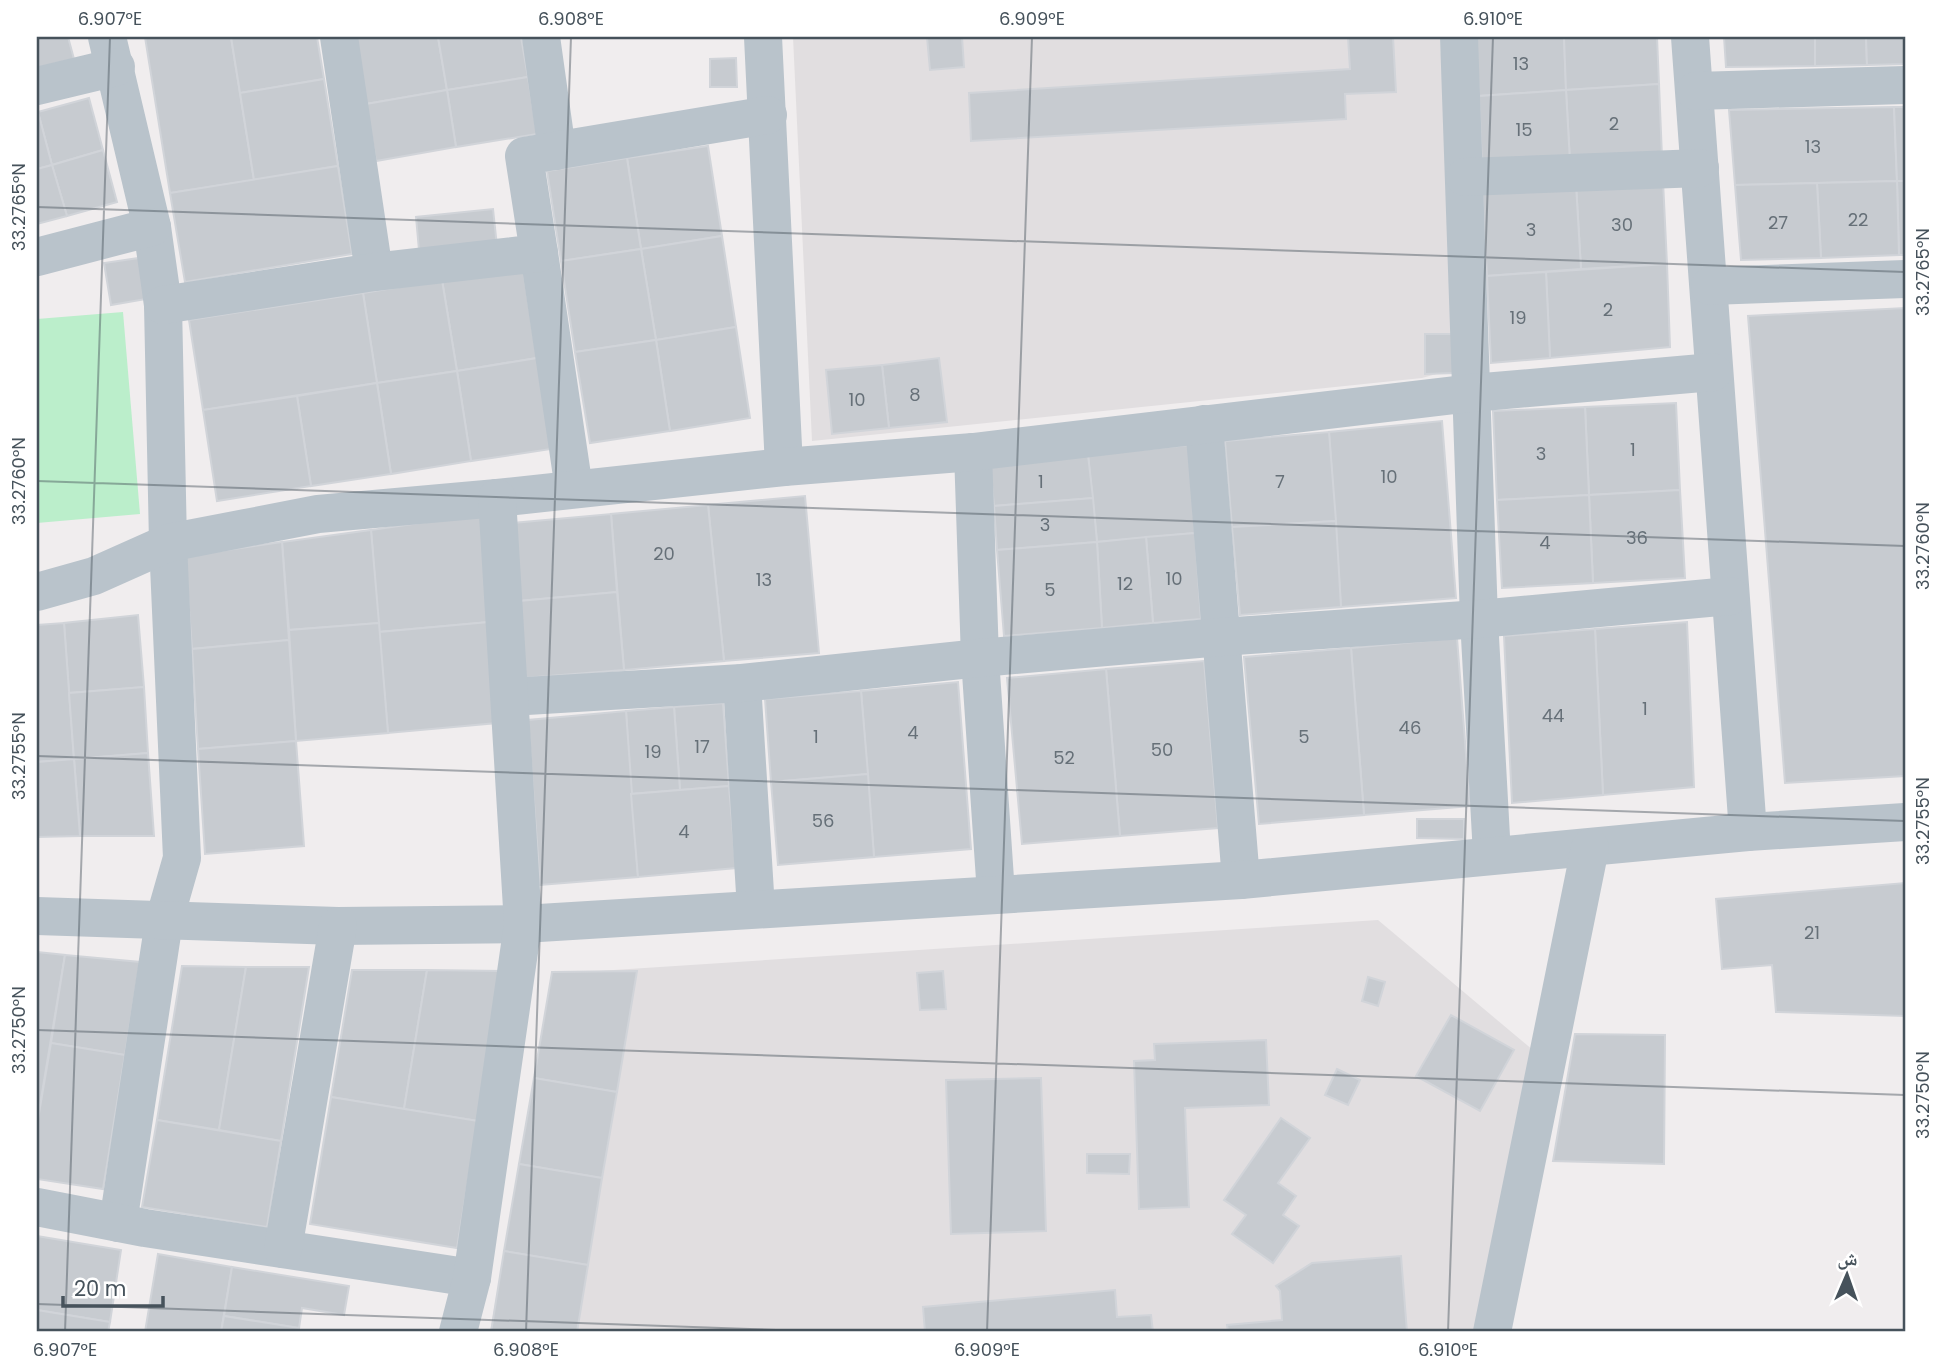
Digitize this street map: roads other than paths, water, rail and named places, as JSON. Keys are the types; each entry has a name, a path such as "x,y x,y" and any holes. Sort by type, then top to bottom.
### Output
{"street":[{"path":"339,37 373,272"},
{"path":"541,37 557,151"},
{"path":"764,37 784,467"},
{"path":"1459,37 1479,619 1492,855"},
{"path":"1690,37 1748,832"},
{"path":"37,86 112,52 152,227 163,305 168,543 183,858 164,921 118,1223"},
{"path":"1695,91 1905,85"},
{"path":"574,489 524,156 768,115"},
{"path":"1465,177 1700,168"},
{"path":"37,257 152,227"},
{"path":"163,305 373,272 539,253"},
{"path":"1710,286 1905,279"},
{"path":"37,592 94,576 168,543 318,514 498,498 784,467 972,452 1472,393 1713,372"},
{"path":"1203,424 1241,880"},
{"path":"972,452 980,658 996,894"},
{"path":"458,1332 472,1278 523,923 498,498"},
{"path":"510,698 742,682 1221,637 1479,619 1730,596"},
{"path":"742,682 756,909"},
{"path":"37,916 338,926 523,923 1241,880 1748,832 1905,822"},
{"path":"1492,1332 1590,848"},
{"path":"283,1249 338,926"},
{"path":"37,1207 118,1223 472,1278"}]}
